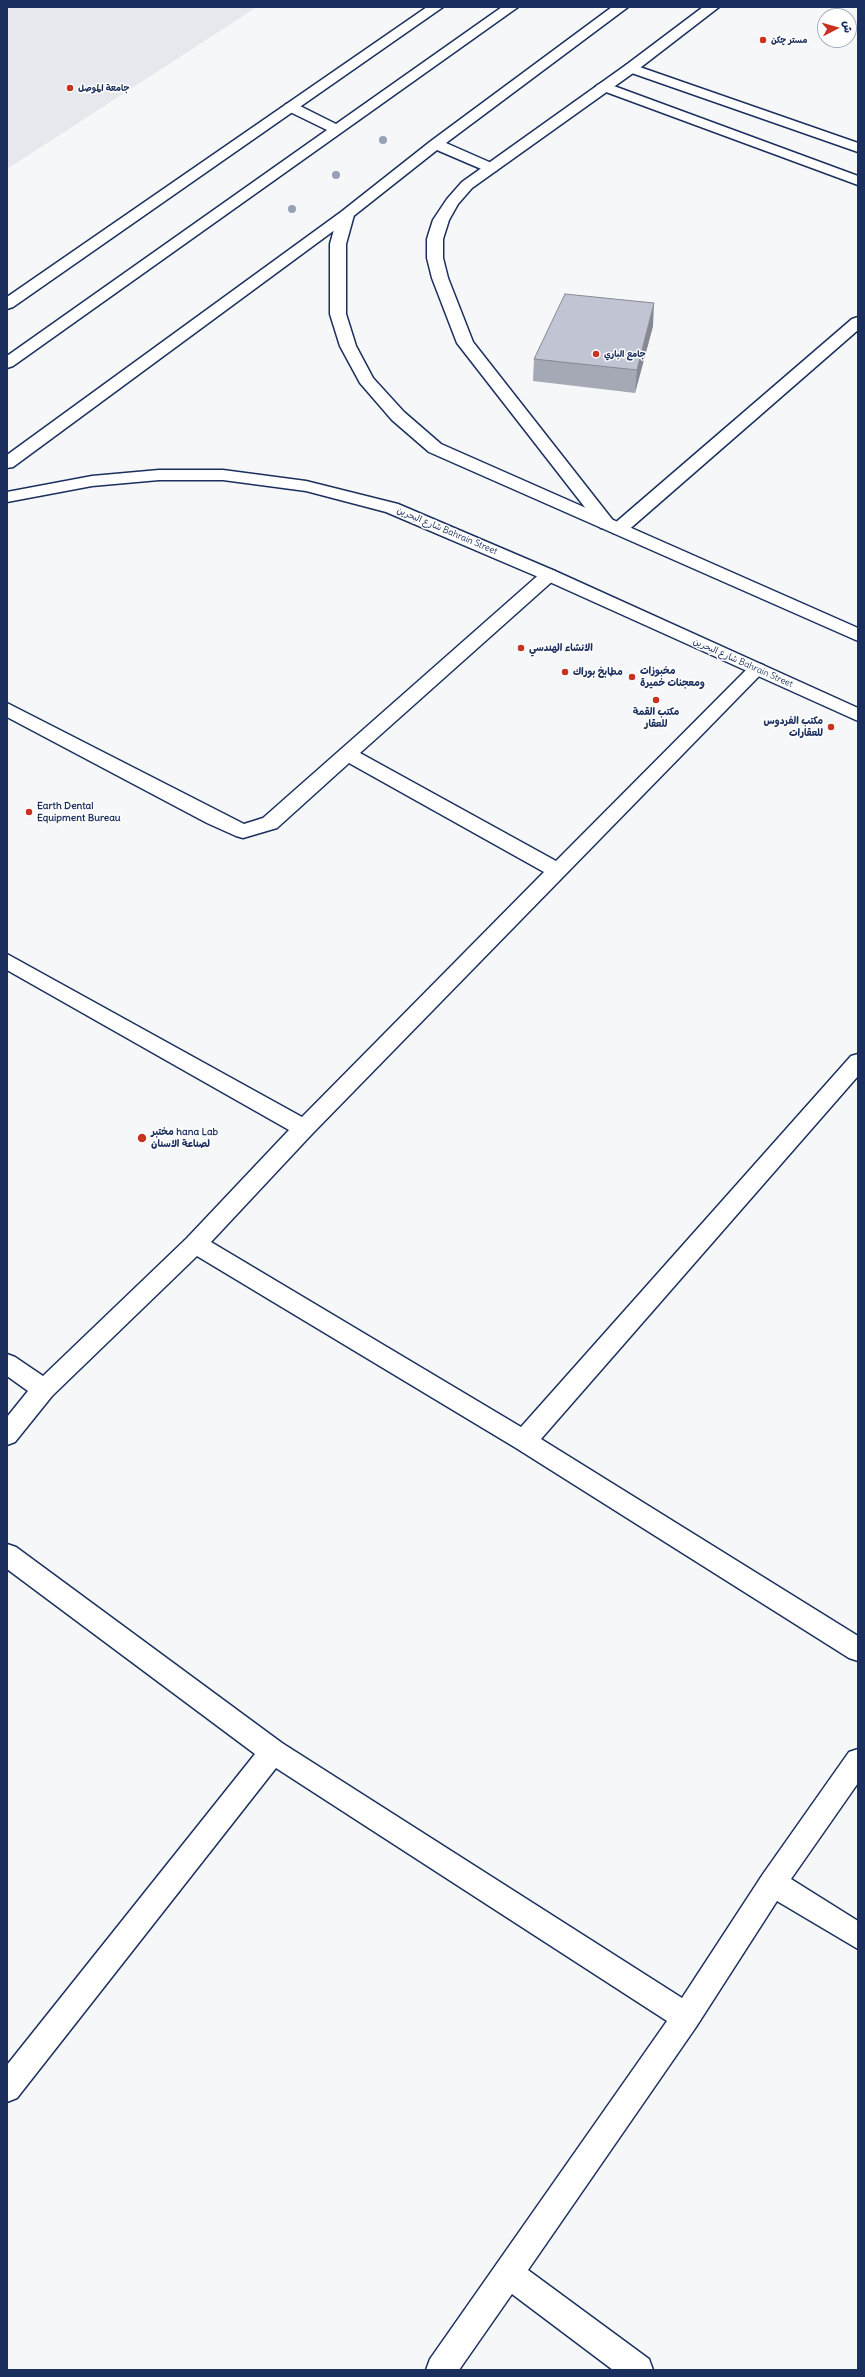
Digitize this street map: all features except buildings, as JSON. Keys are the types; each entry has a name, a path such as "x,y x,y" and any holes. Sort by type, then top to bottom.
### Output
{"main road":[{"path":"7,304 436,7"},
{"path":"7,363 511,7"},
{"path":"7,463 346,215 436,144 620,7"},
{"path":"614,526 465,343 440,278 435,258 435,239 441,220 452,202 468,185 631,68 712,7"},
{"path":"631,68 858,148"},
{"path":"604,86 858,181"},
{"path":"291,107 337,130"},
{"path":"436,144 491,168"},
{"path":"346,215 338,244 338,314 348,346 366,380 398,416 435,448 858,635"},
{"path":"614,526 858,322"},
{"name":"شارع البحرين Bahrain Street","path":"7,497 92,481 160,475 223,475 306,486 392,508 550,575 858,715"},
{"path":"7,709 214,818 243,831 270,823 550,575"},
{"path":"7,1435 44,1389 195,1244 304,1128 757,669"},
{"path":"347,754 558,872"},
{"path":"7,962 304,1128"},
{"path":"524,1441 858,1062"},
{"path":"195,1244 524,1441 858,1650"},
{"path":"7,1364 44,1389"},
{"path":"7,1555 273,1752 686,2017"},
{"path":"7,2088 273,1752"},
{"path":"441,2370 686,2017 773,1883 858,1761"},
{"path":"773,1883 858,1936"},
{"path":"508,2273 638,2370"}],"shaded area":[{"name":"جامعة الموصل","path":"7,7 257,7 7,169"}],"place":[{"name":"مستر چكن","path":"763,40"},
{"name":"جامعة الموصل","path":"70,88"},
{"name":"جامع الباري","path":"596,354"},
{"name":"الانشاء الهندسي","path":"521,648"},
{"name":"مطابخ بوراك","path":"565,672"},
{"name":"مخبوزات ومعجنات خميرة","path":"632,677"},
{"name":"مكتب القمة للعقار","path":"656,700"},
{"name":"مكتب الفردوس للعقارات","path":"831,727"},
{"name":"Earth Dental Equipment Bureau","path":"29,812"},
{"name":"مختبر hana Lab لصناعة الاسنان","path":"142,1138"}]}
